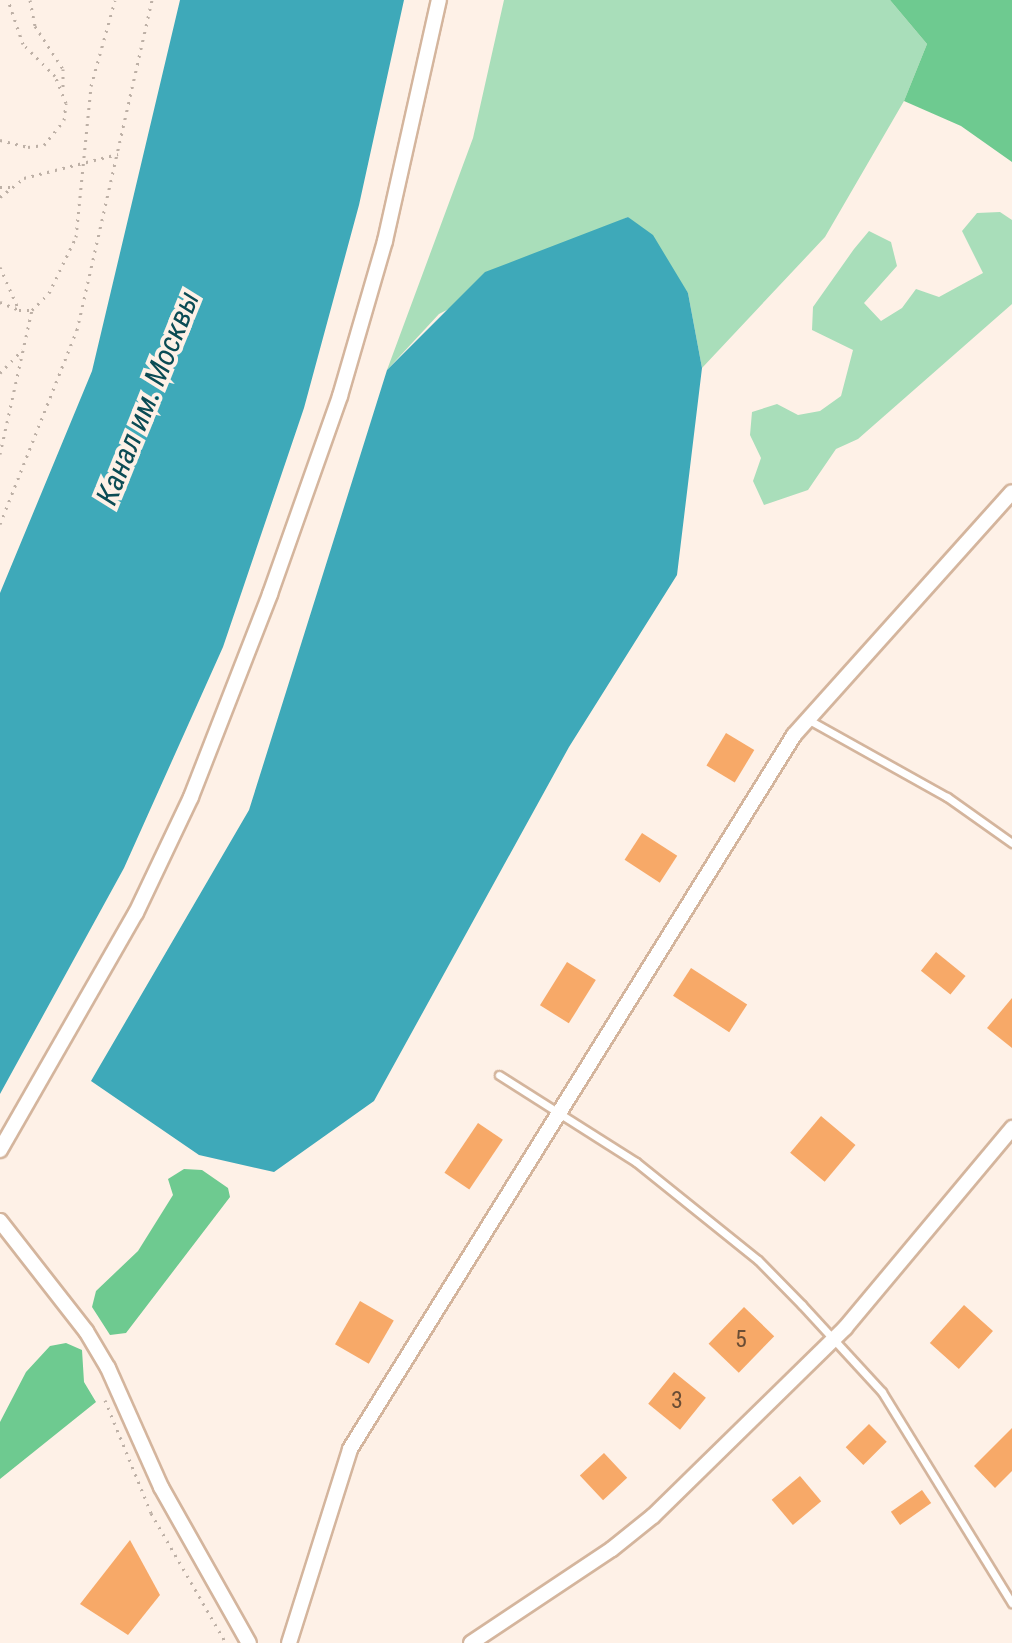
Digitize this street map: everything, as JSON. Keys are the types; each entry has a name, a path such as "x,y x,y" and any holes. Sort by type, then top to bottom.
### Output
{"street":[{"path":"0,1150 136,913 191,797 270,594 349,368 388,227 439,0"},
{"path":"289,1643 350,1449 560,1111 807,719 1012,492"},
{"path":"471,1643 612,1549 653,1516 834,1340 1012,1128"},
{"path":"0,1221 86,1331 108,1368 161,1487 249,1643"}],"lane":[{"path":"807,719 947,797 1012,843"},
{"path":"499,1075 636,1162 758,1260 882,1392 1012,1603"}],"path":[{"path":"8,0 23,44 63,88"},
{"path":"0,140 28,147 44,145 64,120 63,69 35,26 30,0"},
{"path":"0,454 32,310 49,293 76,237 91,86 115,0"},
{"path":"0,524 77,330 152,0"},
{"path":"0,197 24,178 118,154"},
{"path":"0,187 13,187"},
{"path":"0,267 19,310"},
{"path":"0,302 19,310 32,310"},
{"path":"0,373 23,349"}],"green space":[{"path":"504,0 890,0 927,44 904,101 825,237 702,368 688,293 628,217 439,314 387,370 473,138"},
{"path":"890,0 1012,0 1012,162 961,126 904,101 927,44"},
{"path":"1000,212 1012,220 1012,304 858,439 836,449 808,490 764,505 753,481 761,458 750,435 752,412 777,404 798,415 820,411 841,396 853,350 812,330 813,307 854,249 869,231 891,242 897,266 864,303 881,321 902,308 916,289 939,297 983,273 962,231 977,213"},
{"path":"184,1169 202,1170 228,1188 230,1197 126,1333 110,1335 92,1307 96,1291 138,1251 173,1195 168,1179"},
{"path":"66,1343 82,1350 84,1382 96,1402 0,1479 0,1422 26,1372 50,1346"}],"water":[{"name":"Канал им. Москвы","path":"180,0 404,0 359,205 304,408 223,647 124,868 0,1094 0,593 92,371"},
{"path":"628,217 653,235 688,293 702,368 677,575 569,747 374,1101 274,1172 199,1155 91,1081 249,810 387,370 485,272"}],"building":[{"path":"726,733 754,750 735,783 706,766"},
{"path":"642,833 677,856 660,883 625,860"},
{"path":"936,952 966,976 950,995 921,971"},
{"path":"567,962 596,980 569,1023 540,1005"},
{"path":"691,968 747,1004 729,1032 673,996"},
{"path":"1012,998 1012,1048 987,1028"},
{"path":"821,1116 855,1145 825,1182 790,1153"},
{"path":"478,1123 503,1140 469,1190 444,1173"},
{"path":"360,1301 394,1320 369,1364 335,1344"},
{"path":"964,1305 993,1331 959,1369 930,1343"},
{"path":"744,1307 774,1336 739,1373 709,1344"},
{"path":"674,1372 706,1398 680,1430 648,1404"},
{"path":"869,1424 887,1442 863,1465 846,1447"},
{"path":"1012,1428 1012,1471 995,1488 974,1466"},
{"path":"604,1453 627,1478 603,1500 580,1476"},
{"path":"800,1476 821,1501 793,1525 772,1500"},
{"path":"922,1490 931,1503 900,1525 891,1512"},
{"path":"130,1540 160,1595 128,1635 80,1604"}]}
